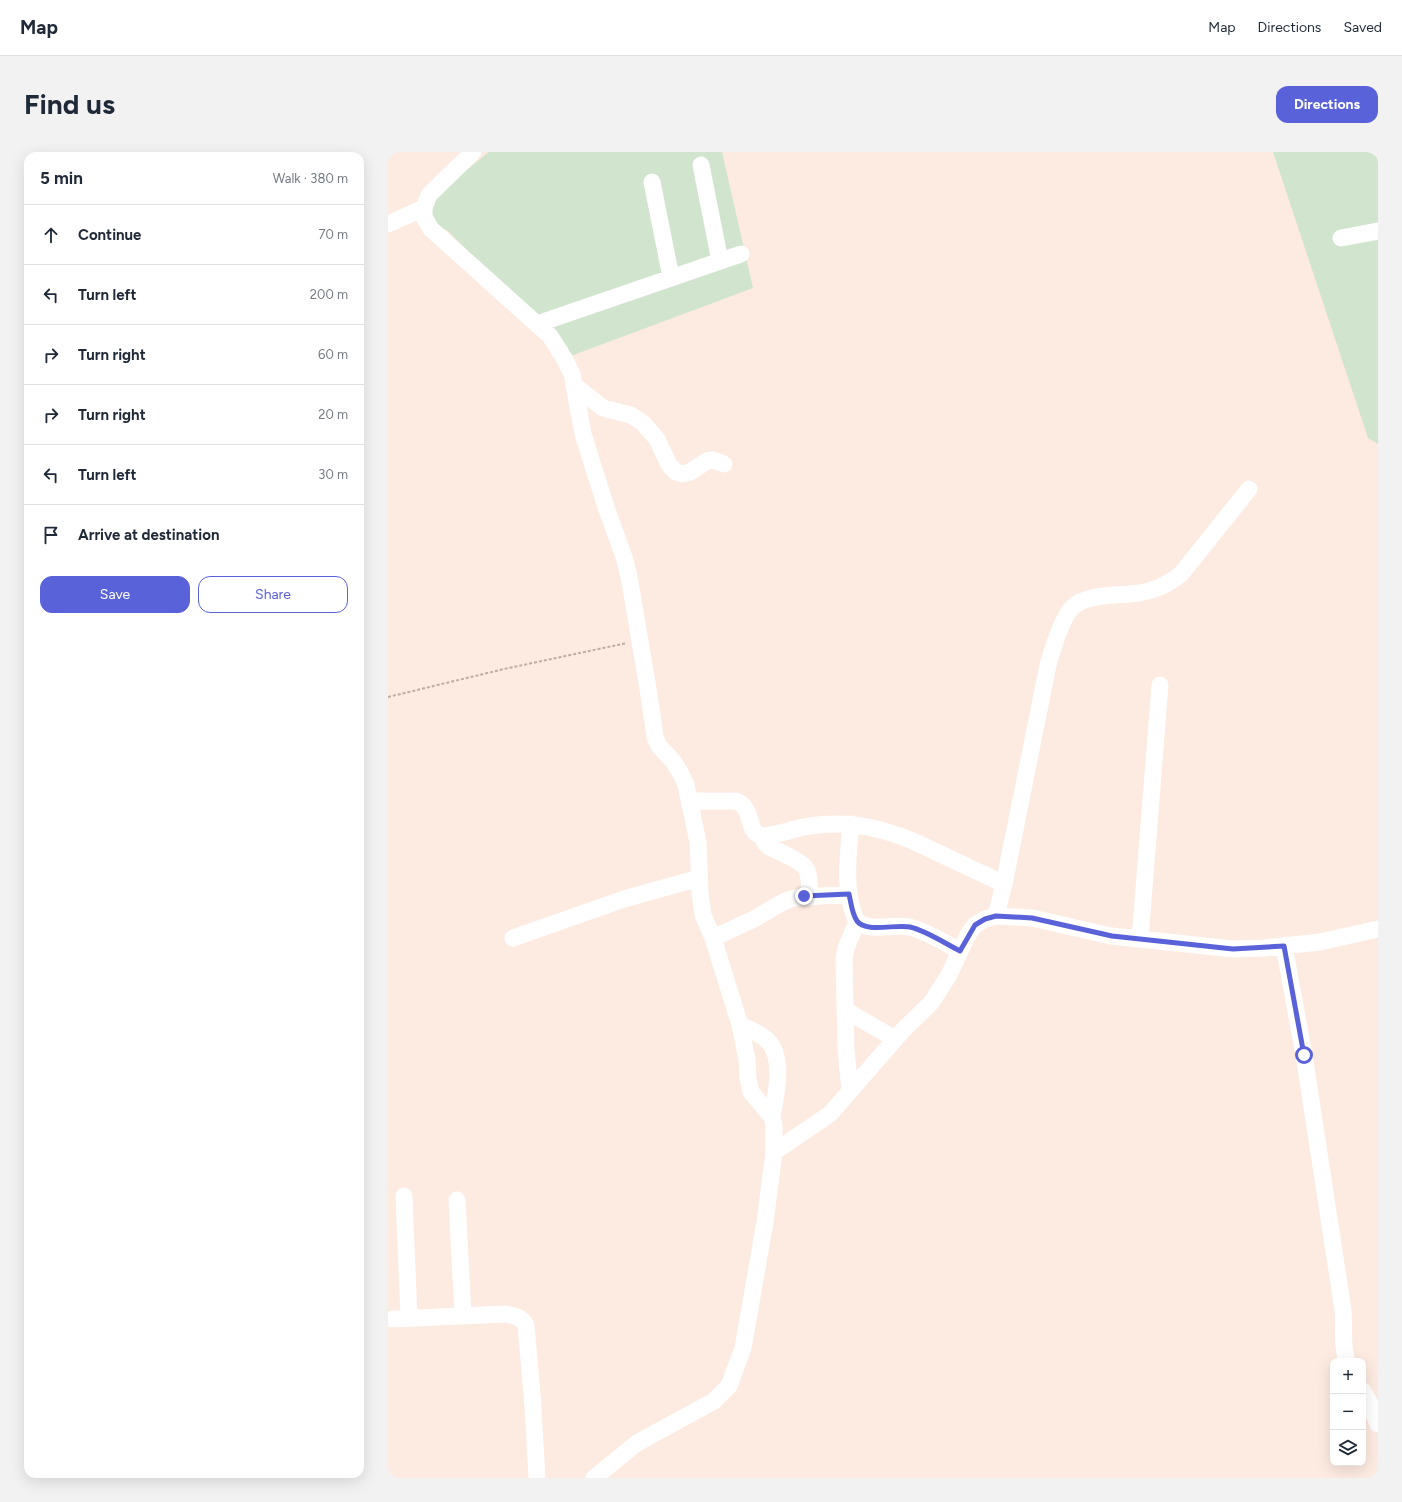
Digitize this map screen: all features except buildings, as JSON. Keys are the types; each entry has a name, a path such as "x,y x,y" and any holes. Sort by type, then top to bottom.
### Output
{"street":[{"path":"473,152 429,195 424,208 424,217 430,229 550,336 564,358 575,386 583,434 606,507 625,560 640,640 655,737 659,746 673,761 686,785 698,842 700,893 703,915 713,938 740,1025 751,1092 772,1117 774,1124 774,1152 765,1222 742,1348 729,1386 714,1400 637,1443 594,1478"},
{"path":"701,165 720,261"},
{"path":"652,182 671,278"},
{"path":"388,224 424,208"},
{"path":"1341,238 1378,231"},
{"path":"537,324 741,254"},
{"path":"575,386 603,408 631,415 643,423 657,439 668,465 676,472 682,474 690,472 708,461 713,460 724,464"},
{"path":"996,916 1004,884 1048,665 1052,650 1065,617 1072,607 1082,600 1141,593 1157,589 1169,583 1181,574 1249,489"},
{"path":"1140,939 1160,684"},
{"path":"689,801 736,801 742,803 746,808 756,835 762,836 820,824 870,826 897,835 1004,884"},
{"path":"850,824 847,870 849,894 857,922 846,948 844,958 846,1049 850,1091"},
{"path":"762,836 765,843 769,847 801,863 806,868 808,872 810,896"},
{"path":"513,938 624,899 699,878"},
{"path":"713,938 754,919 783,902 794,898 849,894"},
{"path":"774,1152 830,1114 915,1017 931,1003 942,988 960,951 975,925 985,919 996,916 1032,918 1112,936 1233,949 1320,942 1378,930"},
{"path":"857,922 870,927 910,927 960,951"},
{"path":"1284,946 1304,1055 1329,1213 1343,1310 1343,1350 1346,1358"},
{"path":"845,1010 895,1039"},
{"path":"740,1025 764,1036 776,1053 776,1096 772,1117"},
{"path":"404,1196 409,1318"},
{"path":"457,1200 463,1316"},
{"path":"393,1319 505,1314 517,1316 523,1320 526,1325 537,1478"},
{"path":"1365,1394 1378,1424"}],"path":[{"path":"388,697 504,669 640,640"}],"green space":[{"path":"489,152 722,152 753,288 568,357 527,311 448,231 434,224 430,207 437,194"},
{"path":"1273,152 1378,152 1378,444 1368,438"}],"route":[{"path":"804,896 849,894 857,922 863,926 910,927 960,951 975,925 985,919 996,916 1032,918 1112,936 1233,949 1284,946 1304,1055"}]}
